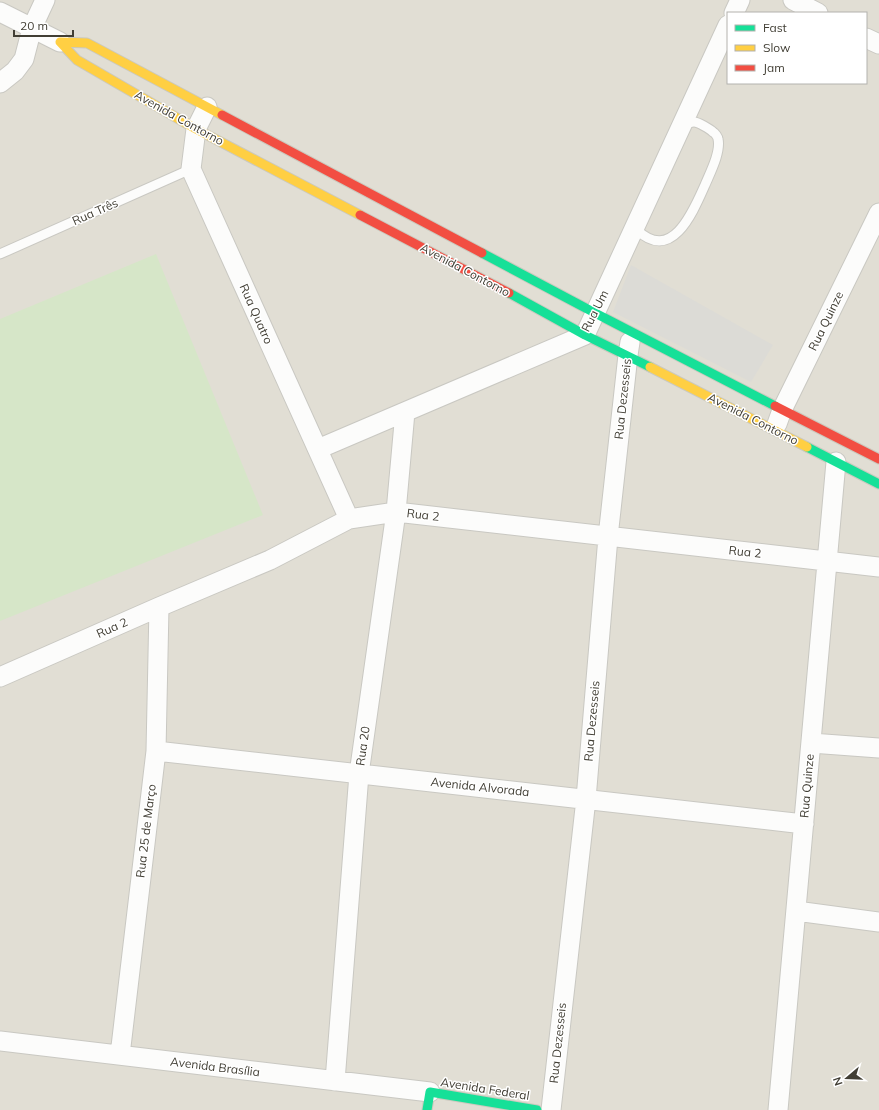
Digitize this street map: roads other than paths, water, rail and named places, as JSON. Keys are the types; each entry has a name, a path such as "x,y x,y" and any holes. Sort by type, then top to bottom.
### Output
{"street":[{"path":"0,83 15,71 24,59 32,28 45,0"},
{"path":"734,12 740,0"},
{"path":"793,0 816,12"},
{"name":"Avenida Contorno","path":"0,12 60,42 76,60 196,129 585,335 628,355 879,484"},
{"name":"Rua Um","path":"318,449 585,335 727,28"},
{"path":"867,38 879,44"},
{"name":"Avenida Contorno","path":"60,42 87,43 595,313 879,459"},
{"path":"191,169 196,129 207,107"},
{"name":"Rua Quatro","path":"191,169 349,519"},
{"name":"Rua Quinze","path":"775,431 782,410 879,213"},
{"name":"Rua Dezesseis","path":"551,1110 586,799 608,537 628,355 632,332"},
{"name":"Rua 20","path":"335,1081 359,774 396,512 405,412"},
{"name":"Rua Quinze","path":"778,1110 836,462"},
{"name":"Rua 2","path":"0,677 270,560 349,519 396,512 879,568"},
{"name":"Rua 25 de Março","path":"120,1055 156,751 160,607"},
{"path":"811,743 879,748"},
{"name":"Avenida Alvorada","path":"156,751 804,824"},
{"path":"796,911 879,922"},
{"name":"Avenida Brasília","path":"0,1041 335,1081 428,1101"},
{"name":"Avenida Federal","path":"428,1101 537,1110"}],"lane":[{"path":"638,220 637,230 645,237 664,240 675,234 685,224 694,209 715,162 718,151 718,139 715,132 695,122 682,124"},
{"name":"Rua Três","path":"0,254 191,169"}]}
